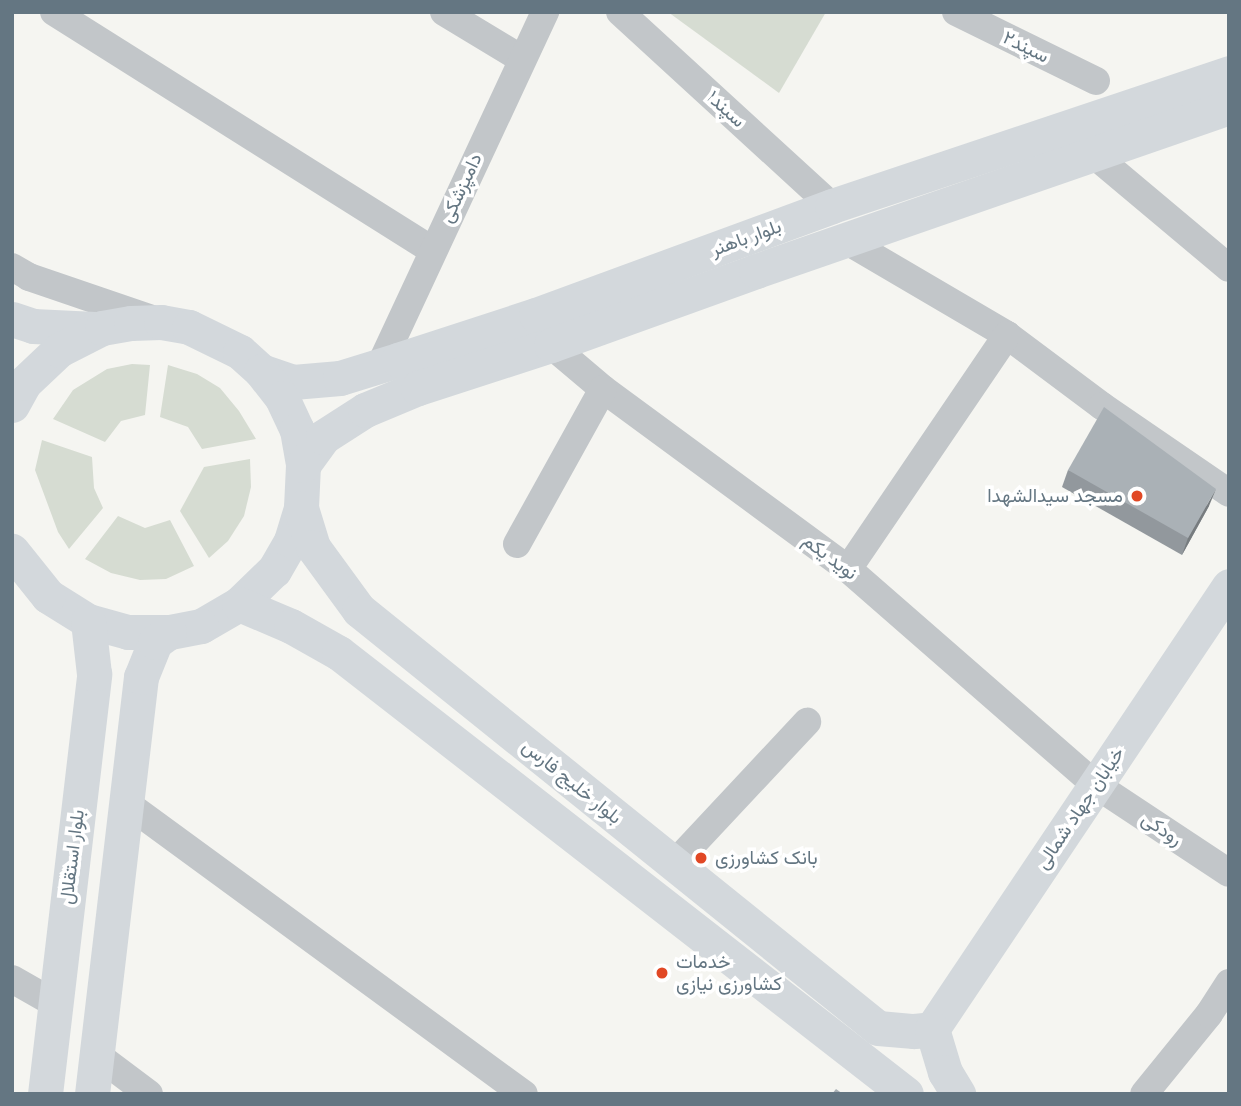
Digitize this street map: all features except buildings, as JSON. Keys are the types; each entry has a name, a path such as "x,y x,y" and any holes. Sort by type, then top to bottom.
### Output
{"main road":[{"name":"بلوار باهنر","path":"303,465 324,437 365,410 401,370 536,315 832,206 1229,73"},
{"name":"بلوار باهنر","path":"261,371 293,382 401,370 551,345 1229,107"},
{"path":"832,206 846,241"},
{"path":"12,319 33,326 102,328 161,322 189,327 215,337 240,352 261,371 282,398 292,420 303,465 301,508 291,541 274,570 239,604 201,626 169,632 128,632 88,621 48,596 14,555"},
{"path":"12,405 24,383 59,350 102,328"},
{"name":"بلوار خلیج فارس","path":"301,508 313,547 359,610 878,1028 914,1031 932,1029"},
{"name":"خیابان جهاد شمالی","path":"932,1029 1229,586"},
{"name":"بلوار خلیج فارس","path":"239,604 291,626 339,653 901,1092"},
{"name":"بلوار استقلال","path":"46,1094 54,1003 94,674 88,621"},
{"path":"92,1094 141,677 155,642 169,632"},
{"path":"932,1029 945,1072 958,1094"}],"street":[{"path":"54,12 432,250"},
{"path":"444,12 522,59"},
{"name":"دامپزشکی","path":"401,370 432,250 545,12"},
{"name":"سپند۱","path":"620,12 832,206"},
{"name":"سپند۲","path":"957,12 1096,82"},
{"path":"1093,154 1229,268"},
{"path":"846,241 1007,335 1102,406 1229,493"},
{"path":"12,267 29,277 161,322"},
{"path":"848,569 1007,335"},
{"name":"نوید یکم","path":"551,345 603,389 848,569 1096,785"},
{"path":"517,544 603,389"},
{"path":"674,864 807,722"},
{"name":"رودکی","path":"1096,785 1229,873"},
{"path":"126,803 524,1094"},
{"path":"12,979 54,1003"},
{"path":"1144,1094 1209,1014 1229,983"},
{"path":"97,1055 149,1094"}],"shaded area":[{"path":"668,12 826,12 779,93"},
{"path":"132,364 150,365 145,415 121,421 105,442 53,419 73,390 107,369"},
{"path":"168,365 197,374 220,388 239,411 256,439 202,449 188,427 160,417"},
{"path":"42,440 92,457 94,488 103,508 69,549 58,532 35,470"},
{"path":"250,459 251,487 244,516 228,541 209,558 180,511 204,467"},
{"path":"118,516 145,528 170,520 194,566 166,579 140,580 111,573 85,559"}],"place":[{"name":"مسجد سیدالشهدا","path":"1137,496"},
{"name":"بانک کشاورزی","path":"701,858"},
{"name":"خدمات کشاورزی نیازی","path":"662,973"}]}
